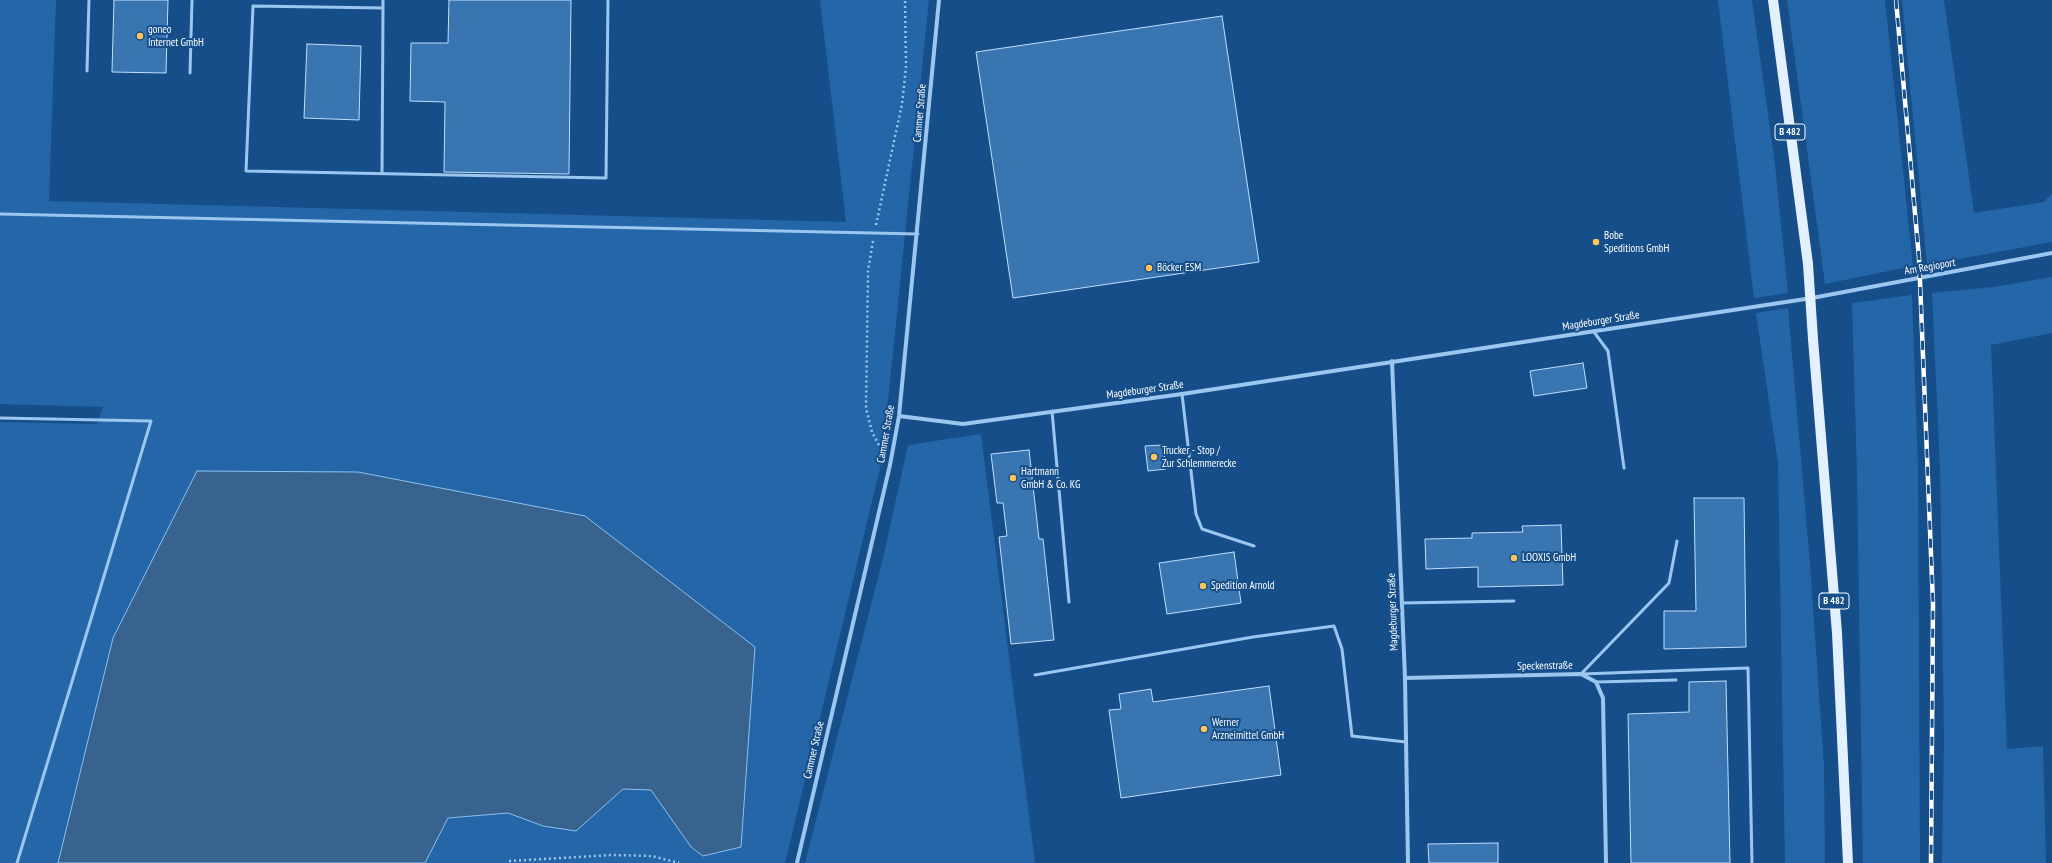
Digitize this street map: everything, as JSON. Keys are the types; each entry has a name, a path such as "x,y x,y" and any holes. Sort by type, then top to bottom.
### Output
{"main road":[{"name":"B 482","path":"1773,0 1808,264 1837,633 1848,863"}],"street":[{"name":"Cammer Straße","path":"797,863 888,473 899,416 918,234 939,0"},
{"name":"Am Regioport","path":"1812,298 2052,254"},
{"name":"Magdeburger Straße","path":"899,416 963,424 1182,394 1812,298"},
{"name":"Magdeburger Straße","path":"1392,361 1405,678 1408,863"},
{"name":"Speckenstraße","path":"1405,678 1581,674 1596,682"},
{"path":"1596,682 1602,698 1606,863"}],"lane":[{"path":"86,72 89,0"},
{"path":"190,73 192,0"},
{"path":"382,174 383,0"},
{"path":"383,8 253,6 246,171 606,178 608,0"},
{"path":"0,214 918,234"},
{"path":"1594,332 1608,351 1624,468"},
{"path":"1182,394 1196,514 1202,529 1254,546"},
{"path":"1052,411 1069,602"},
{"path":"0,418 151,421 16,863"},
{"path":"1581,674 1669,583 1677,541"},
{"path":"1402,602 1514,602"},
{"path":"1035,675 1253,637 1334,626 1342,649 1352,736 1406,742"},
{"path":"1581,674 1748,668 1752,863"},
{"path":"1596,682 1676,680"}],"path":[{"path":"509,861 612,855 652,856 679,863"}],"shaded area":[{"path":"0,0 56,0 49,201 846,222 820,0 929,0 882,460 785,863 425,863 448,818 508,813 543,826 600,808 623,789 651,790 691,847 703,856 754,647 113,638 58,863 0,863 0,422 97,424 103,407 0,404"},
{"path":"1718,0 1752,0 1775,165 1788,293 1754,298"},
{"path":"1787,0 1885,0 1913,266 1825,284"},
{"path":"1902,0 1944,0 1974,213 2044,202 2052,193 2052,242 1927,265"},
{"path":"2052,277 2052,333 1991,345 2007,749 2043,746 2046,863 1942,863 1944,741 1940,468 1932,293 1993,287"},
{"path":"1912,295 1918,469 1920,863 1863,863 1857,474 1852,303"},
{"path":"1788,308 1810,564 1824,766 1825,863 1785,863 1778,463 1756,313"},
{"path":"981,434 1035,863 805,863 884,554 908,445"},
{"path":"197,471 358,472 585,516 755,647 741,847 703,856 691,847 651,790 623,789 576,831 543,826 508,813 448,818 425,863 58,863 113,638"}],"building":[{"name":"goneo Internet GmbH","path":"114,0 168,0 166,73 112,72"},
{"path":"449,0 571,0 569,174 444,172 445,102 410,101 411,43 448,43"},
{"path":"1222,16 1259,262 1013,298 976,52"},
{"path":"307,44 361,46 359,120 304,118"},
{"path":"1583,363 1587,388 1534,396 1530,371"},
{"path":"1163,445 1166,469 1148,471 1145,446"},
{"path":"1029,450 1039,539 1043,539 1054,640 1011,644 999,537 1007,536 1003,503 997,503 991,454"},
{"path":"1694,498 1744,498 1746,647 1664,649 1664,611 1696,611"},
{"path":"1561,525 1563,585 1478,587 1478,567 1426,569 1425,539 1472,538 1472,533 1523,532 1522,526"},
{"path":"1234,552 1241,603 1167,614 1159,563"},
{"path":"1726,681 1730,863 1631,863 1628,714 1689,712 1689,682"},
{"path":"1269,686 1281,775 1121,798 1109,710 1121,709 1119,694 1151,689 1153,702"},
{"path":"1498,843 1498,863 1429,863 1428,844"}],"railway":[{"path":"1896,0 1919,258 1921,306 1933,604 1931,863"}],"place":[{"name":"goneo Internet GmbH","path":"140,36"},
{"name":"Bobe Speditions GmbH","path":"1596,242"},
{"name":"Böcker ESM","path":"1149,268"},
{"name":"Trucker - Stop / Zur Schlemmerecke","path":"1154,457"},
{"name":"Hartmann GmbH & Co. KG","path":"1013,478"},
{"name":"LOOXIS GmbH","path":"1514,558"},
{"name":"Spedition Arnold","path":"1203,586"},
{"name":"Werner Arzneimittel GmbH","path":"1204,729"}]}
